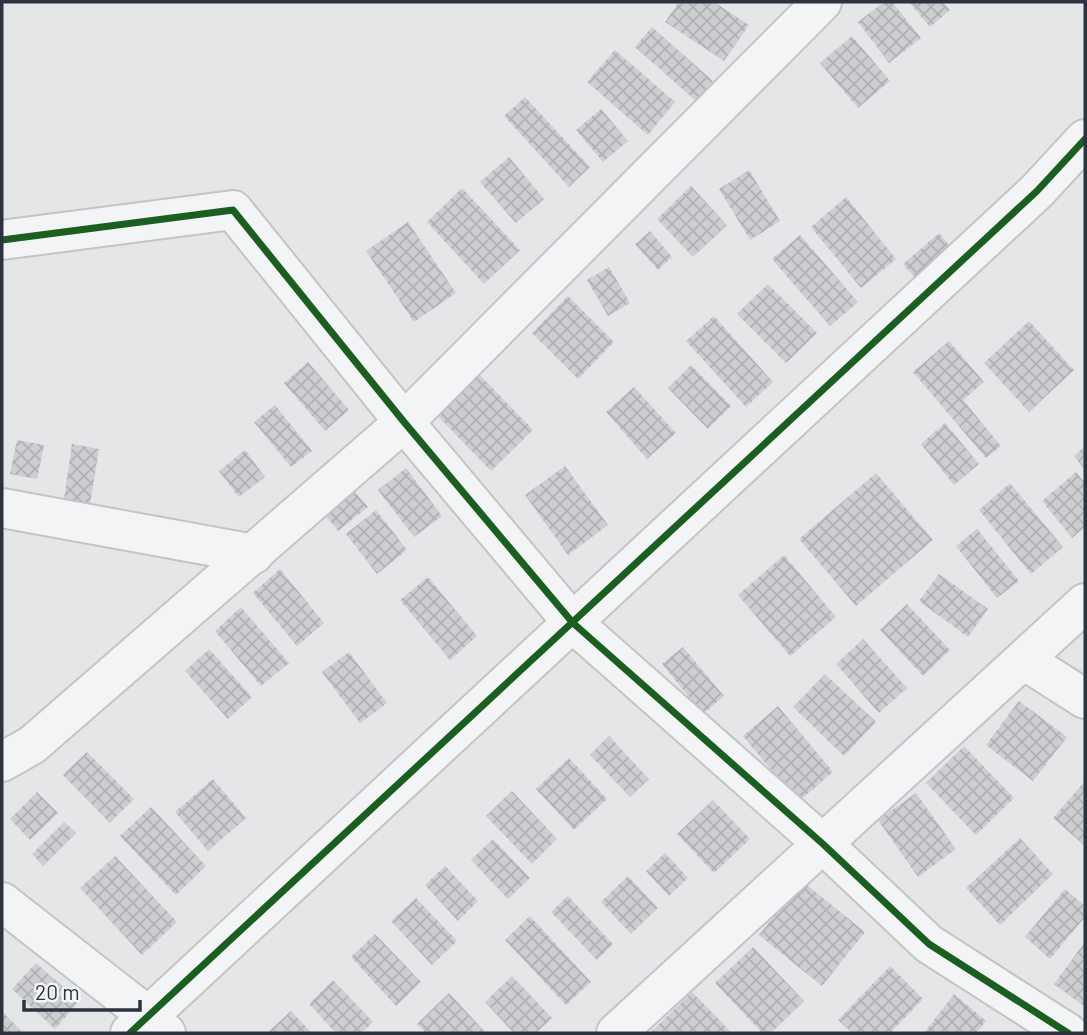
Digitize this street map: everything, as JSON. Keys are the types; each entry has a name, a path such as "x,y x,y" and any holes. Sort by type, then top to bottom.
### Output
{"street":[{"path":"2,762 32,745 404,422 822,2"},
{"path":"2,902 148,1028 573,623 1037,191 1085,139"},
{"path":"2,240 233,210 404,422 573,623 823,844 929,944 1068,1033"},
{"path":"2,509 254,554"},
{"path":"616,1033 1085,603"},
{"path":"1024,660 1085,699"}],"building":[{"path":"679,2 714,2 749,25 724,61 665,22"},
{"path":"884,2 892,2 921,38 889,63 858,22"},
{"path":"909,2 943,2 950,10 930,27"},
{"path":"652,27 713,81 696,101 635,47"},
{"path":"852,36 890,81 858,108 820,63"},
{"path":"615,50 675,102 648,135 587,82"},
{"path":"525,97 590,167 569,187 504,116"},
{"path":"601,109 628,141 603,162 576,130"},
{"path":"509,157 544,199 516,223 480,182"},
{"path":"749,170 780,221 750,240 719,189"},
{"path":"691,186 727,225 693,257 657,219"},
{"path":"462,188 520,250 484,284 427,222"},
{"path":"846,197 896,259 861,288 811,227"},
{"path":"408,222 456,293 414,322 366,251"},
{"path":"650,231 672,257 658,270 635,244"},
{"path":"939,233 955,252 919,282 903,264"},
{"path":"800,235 858,302 830,326 772,259"},
{"path":"609,267 630,303 608,316 587,280"},
{"path":"768,284 817,333 786,363 737,314"},
{"path":"568,296 614,342 578,379 532,333"},
{"path":"714,316 773,382 746,407 686,341"},
{"path":"1029,321 1074,370 1029,412 984,363"},
{"path":"949,341 984,382 963,400 1001,446 986,458 913,372"},
{"path":"308,362 349,410 325,431 284,383"},
{"path":"691,365 731,406 708,429 668,388"},
{"path":"476,371 533,430 491,471 434,412"},
{"path":"634,387 676,433 647,459 606,412"},
{"path":"275,405 312,451 291,467 254,422"},
{"path":"945,423 979,464 954,485 921,444"},
{"path":"17,440 44,445 37,479 10,474"},
{"path":"72,444 99,449 89,510 63,506"},
{"path":"1085,446 1085,470 1074,456"},
{"path":"245,450 265,477 239,497 219,471"},
{"path":"565,466 608,525 568,555 525,495"},
{"path":"406,468 442,516 414,537 378,490"},
{"path":"1076,472 1085,483 1085,527 1072,538 1042,501"},
{"path":"876,473 933,540 856,606 799,539"},
{"path":"1010,483 1063,547 1031,574 979,510"},
{"path":"355,492 368,507 338,531 326,516"},
{"path":"376,510 407,550 377,574 346,534"},
{"path":"977,529 1019,581 997,598 956,546"},
{"path":"784,555 836,617 790,656 738,595"},
{"path":"280,569 324,623 297,646 253,593"},
{"path":"939,574 988,609 968,637 919,601"},
{"path":"428,577 477,636 450,660 400,600"},
{"path":"907,604 950,650 923,676 880,630"},
{"path":"241,607 289,663 261,686 215,631"},
{"path":"863,639 907,688 879,713 836,664"},
{"path":"683,647 724,696 703,714 662,664"},
{"path":"209,649 252,697 228,719 185,671"},
{"path":"349,652 387,703 360,723 322,672"},
{"path":"825,674 876,722 844,756 793,707"},
{"path":"1019,701 1067,737 1033,781 986,745"},
{"path":"778,706 833,772 798,802 743,736"},
{"path":"609,736 649,779 630,797 590,755"},
{"path":"964,746 1014,798 976,835 926,783"},
{"path":"87,752 134,799 110,823 63,775"},
{"path":"569,758 607,799 574,830 536,789"},
{"path":"213,779 246,818 208,851 175,812"},
{"path":"1085,781 1085,846 1053,818"},
{"path":"512,791 557,839 532,864 486,816"},
{"path":"37,792 58,813 30,840 10,819"},
{"path":"916,793 956,849 918,877 878,820"},
{"path":"713,800 750,839 714,873 677,834"},
{"path":"151,807 206,866 176,895 120,836"},
{"path":"64,822 76,833 43,866 32,854"},
{"path":"1020,838 1053,874 1000,925 966,888"},
{"path":"493,839 530,878 508,899 471,860"},
{"path":"665,853 688,878 669,896 646,871"},
{"path":"115,856 177,922 142,955 80,888"},
{"path":"445,866 478,901 458,921 425,885"},
{"path":"628,876 658,908 631,934 601,902"},
{"path":"802,881 865,932 822,986 759,935"},
{"path":"1065,889 1085,906 1085,917 1050,959 1025,937"},
{"path":"568,896 613,944 597,960 551,912"},
{"path":"416,898 457,941 432,965 391,921"},
{"path":"530,916 591,982 566,1005 505,940"},
{"path":"375,934 421,982 396,1006 351,957"},
{"path":"1085,942 1085,1007 1054,984"},
{"path":"753,947 804,1001 771,1033 762,1033 715,983"},
{"path":"36,963 79,1001 55,1029 12,989"},
{"path":"890,966 923,999 890,1033 852,1033 838,1020"},
{"path":"512,976 552,1018 536,1033 514,1033 485,1002"},
{"path":"333,980 373,1022 362,1033 336,1033 309,1004"},
{"path":"692,992 732,1033 650,1033"},
{"path":"449,993 486,1033 426,1033 417,1024"},
{"path":"954,994 986,1021 976,1033 924,1033"},
{"path":"2,1011 23,1033 2,1033"},
{"path":"291,1011 312,1033 267,1033"}],"cycle path":[{"path":"130,1033 1037,191 1085,139"},
{"path":"2,240 233,210 404,422 573,623 823,844 929,944 1068,1033"}]}
